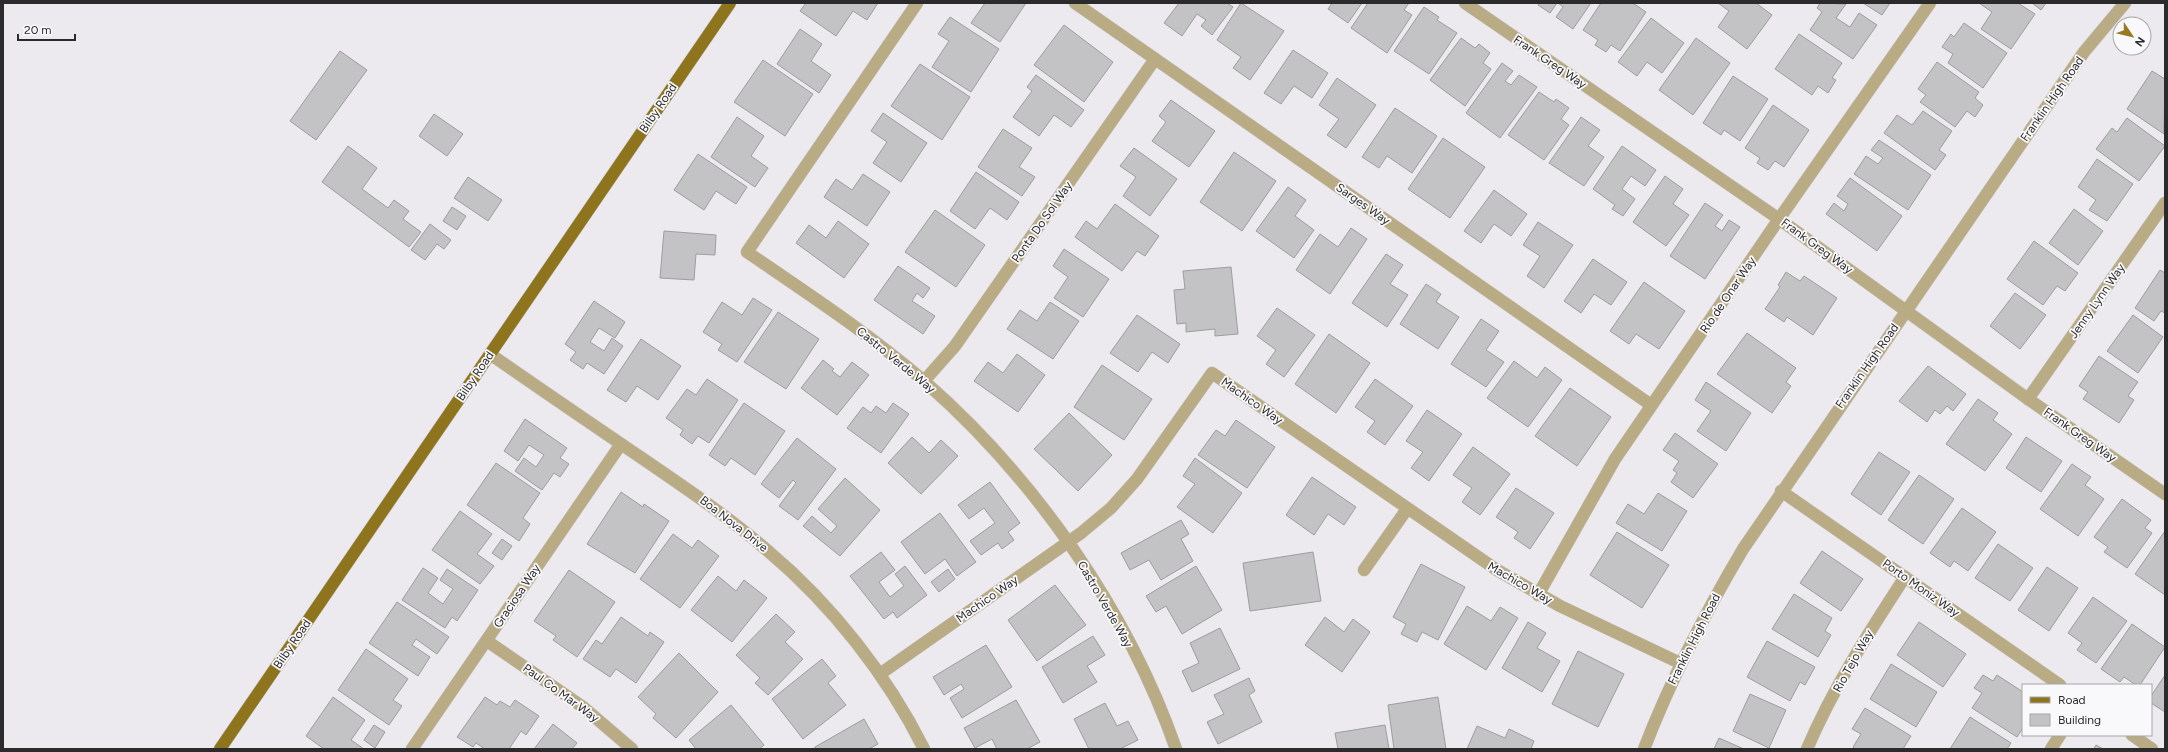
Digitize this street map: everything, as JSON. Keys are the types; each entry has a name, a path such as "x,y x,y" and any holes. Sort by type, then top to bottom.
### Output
{"main road":[{"name":"Bilby Road","path":"220,749 730,3"}],"street":[{"name":"Castro Verde Way","path":"917,3 747,252 870,337 924,381 959,414 1008,466 1068,542 1108,605 1144,672 1176,749"},
{"name":"Sarges Way","path":"1075,3 1651,405"},
{"name":"Frank Greg Way","path":"1465,3 1779,218 2028,399 2165,494"},
{"name":"Rio de Onar Way","path":"1538,595 1615,459 1779,218 1930,3"},
{"name":"Franklin High Road","path":"1644,749 1680,663 1720,587 1781,491 2084,52 2125,3"},
{"name":"Ponta Do Sol Way","path":"924,381 955,346 1155,59"},
{"name":"Jenny Lynn Way","path":"2028,399 2165,203"},
{"name":"Boa Nova Drive","path":"490,354 720,512 769,551 799,579 842,625 880,674 914,729 924,749"},
{"name":"Machico Way","path":"880,674 1068,542 1111,508 1137,479 1212,373 1497,570 1538,595 1680,663"},
{"name":"Graciosa Way","path":"412,749 621,444"},
{"name":"Porto Moniz Way","path":"1781,491 2059,684"},
{"path":"1364,570 1407,509"},
{"name":"Rio Tejo Way","path":"1807,749 1844,674 1870,629 1905,577"},
{"name":"Paul Co Mar Way","path":"487,641 583,707 632,749"},
{"path":"2051,749 2059,736"},
{"path":"2133,736 2152,749"}],"building":[{"path":"806,3 878,3 867,20 853,11 836,36 800,11"},
{"path":"985,3 1026,3 1000,42 971,23"},
{"path":"1179,3 1227,3 1233,7 1212,35 1201,26 1206,20 1197,14 1182,36 1164,23"},
{"path":"1241,3 1284,31 1250,80 1233,68 1241,57 1217,40"},
{"path":"1332,3 1362,3 1348,23 1328,9"},
{"path":"1368,3 1409,3 1404,10 1412,15 1387,53 1351,28"},
{"path":"1539,3 1557,3 1550,13 1538,5"},
{"path":"1558,3 1591,3 1573,29 1556,17 1563,7"},
{"path":"1601,3 1633,3 1646,12 1620,51 1611,45 1606,52 1595,45 1598,40 1583,30"},
{"path":"1718,3 1756,3 1772,15 1747,49 1718,27 1729,11"},
{"path":"1820,3 1846,4 1836,18 1850,27 1859,13 1877,25 1853,59 1810,30 1822,12 1817,8"},
{"path":"1863,3 1890,3 1882,15"},
{"path":"1979,3 2018,3 2035,14 2011,49 1981,29 1992,12"},
{"path":"2032,3 2046,3 2041,10"},
{"path":"1424,7 1439,17 1437,20 1457,33 1429,74 1394,51"},
{"path":"950,17 999,49 971,92 932,67 949,41 938,34"},
{"path":"1651,18 1684,43 1662,73 1647,62 1637,76 1618,62"},
{"path":"1964,23 2007,53 1983,88 1948,63 1953,54 1942,47 1951,34 1954,37"},
{"path":"1064,25 1113,62 1084,102 1034,65"},
{"path":"800,29 822,44 811,61 831,75 819,93 777,64"},
{"path":"1799,34 1842,63 1832,78 1836,80 1828,93 1818,86 1812,95 1775,69"},
{"path":"1461,38 1475,48 1479,44 1490,53 1483,63 1491,69 1465,106 1430,80"},
{"path":"1696,38 1730,63 1693,115 1659,90"},
{"path":"1293,50 1328,73 1312,98 1294,86 1281,104 1264,93"},
{"path":"340,51 367,70 316,140 290,121"},
{"path":"763,60 813,94 785,136 734,102"},
{"path":"1937,62 1979,92 1975,98 1983,105 1975,117 1967,111 1955,127 1920,102 1926,95 1918,89"},
{"path":"1502,63 1513,71 1505,81 1511,85 1519,75 1537,87 1500,138 1466,113"},
{"path":"920,64 970,97 942,140 891,106"},
{"path":"2152,71 2165,79 2164,134 2127,109"},
{"path":"1036,75 1084,110 1071,127 1054,115 1039,136 1013,117 1032,91 1027,87"},
{"path":"1733,76 1768,99 1740,141 1724,130 1721,135 1703,123"},
{"path":"1337,78 1376,105 1346,148 1327,135 1339,119 1319,105"},
{"path":"1539,92 1554,102 1556,99 1569,108 1561,119 1569,125 1544,160 1508,135"},
{"path":"1171,100 1215,131 1189,167 1152,141 1166,122 1159,116"},
{"path":"1773,105 1809,130 1784,167 1775,161 1768,170 1757,163 1760,158 1745,148"},
{"path":"1395,108 1437,136 1412,173 1387,156 1379,168 1362,157"},
{"path":"1923,111 1952,131 1939,150 1946,155 1935,170 1884,133 1897,115 1912,125"},
{"path":"883,113 927,143 901,182 873,163 887,142 871,131"},
{"path":"434,114 463,134 447,156 419,136"},
{"path":"737,117 764,136 751,156 768,168 755,187 711,157"},
{"path":"1581,117 1600,130 1588,146 1604,157 1584,186 1549,163"},
{"path":"2127,118 2165,146 2139,181 2096,149 2112,128 2117,132"},
{"path":"1003,129 1032,148 1019,167 1035,177 1022,196 978,167"},
{"path":"1443,138 1485,167 1450,218 1408,189"},
{"path":"1879,140 1931,175 1908,210 1854,174 1866,156 1878,164 1883,158 1871,150"},
{"path":"348,146 377,168 362,189 388,208 394,200 409,211 403,219 421,232 409,247 322,182"},
{"path":"1622,146 1656,170 1645,186 1631,176 1622,189 1635,199 1623,216 1612,209 1615,205 1593,189"},
{"path":"1134,148 1177,179 1150,216 1123,196 1136,177 1120,166"},
{"path":"1234,152 1276,181 1242,231 1200,202"},
{"path":"698,154 747,187 736,204 716,191 704,210 674,190"},
{"path":"2097,159 2133,184 2107,221 2089,210 2096,200 2078,187"},
{"path":"976,172 1019,202 1007,220 990,208 975,229 950,211"},
{"path":"863,174 890,192 867,226 824,197 836,179 852,190"},
{"path":"1665,176 1683,189 1673,204 1689,215 1666,246 1633,222"},
{"path":"468,177 502,200 488,221 454,198"},
{"path":"1850,178 1902,216 1877,251 1826,214 1834,203 1844,211 1848,204 1837,196"},
{"path":"1288,187 1306,200 1295,216 1314,230 1294,258 1256,231"},
{"path":"1494,190 1527,214 1511,236 1494,224 1481,243 1464,231"},
{"path":"1705,203 1723,215 1715,226 1722,231 1729,220 1740,227 1705,279 1670,256"},
{"path":"1115,204 1159,236 1145,256 1137,251 1122,271 1075,237 1086,221 1097,229"},
{"path":"452,207 466,216 457,230 443,221"},
{"path":"2074,209 2103,231 2078,265 2049,243"},
{"path":"935,210 985,245 956,287 905,252"},
{"path":"838,221 869,244 844,278 796,243 809,225 826,238"},
{"path":"1538,222 1573,245 1544,288 1527,276 1540,256 1523,245"},
{"path":"430,224 451,240 444,249 437,244 425,260 411,250"},
{"path":"1351,228 1367,239 1330,294 1296,270 1320,234 1338,247"},
{"path":"664,231 716,235 715,255 696,254 694,280 660,278"},
{"path":"2034,241 2078,273 2065,291 2057,286 2043,305 2007,279"},
{"path":"1064,249 1109,279 1083,317 1054,298 1068,277 1053,266"},
{"path":"1386,254 1403,265 1390,284 1408,295 1387,327 1352,303"},
{"path":"1593,259 1627,282 1611,305 1594,294 1581,313 1564,301"},
{"path":"898,266 930,288 923,298 917,293 912,301 935,316 923,334 874,300"},
{"path":"1231,267 1238,334 1215,336 1215,329 1186,332 1186,323 1177,324 1174,290 1185,289 1183,271"},
{"path":"2160,270 2165,273 2165,313 2161,311 2154,321 2135,308"},
{"path":"1786,272 1800,281 1804,276 1837,298 1813,335 1787,317 1784,322 1765,309 1780,287 1778,285"},
{"path":"1644,282 1685,311 1659,349 1636,334 1629,344 1610,331"},
{"path":"1426,284 1441,294 1436,302 1459,317 1438,349 1400,324"},
{"path":"2015,293 2046,315 2020,349 1990,326"},
{"path":"753,298 772,310 737,362 718,350 722,344 703,332 722,302 742,315"},
{"path":"594,301 625,322 615,338 599,328 590,342 604,351 612,338 623,346 604,374 587,363 583,369 570,360 576,352 565,344"},
{"path":"1050,302 1079,321 1053,359 1007,329 1020,310 1037,321"},
{"path":"1277,308 1315,335 1284,377 1266,364 1276,350 1257,336"},
{"path":"778,312 819,339 786,389 744,362"},
{"path":"1137,315 1180,344 1168,363 1152,352 1138,372 1110,353"},
{"path":"2133,315 2163,337 2138,373 2107,351"},
{"path":"1481,319 1499,331 1486,350 1504,362 1486,387 1451,364"},
{"path":"1747,333 1796,368 1786,382 1791,386 1772,413 1717,374"},
{"path":"1329,334 1370,363 1336,413 1295,384"},
{"path":"641,339 681,366 658,400 637,386 626,402 607,390"},
{"path":"1017,354 1045,375 1018,412 974,381 988,362 1003,373"},
{"path":"2099,356 2138,382 2128,396 2134,400 2119,423 2083,399 2088,392 2079,386"},
{"path":"823,360 834,369 832,371 840,377 852,362 869,375 837,415 801,388"},
{"path":"1514,361 1537,378 1545,367 1562,380 1528,427 1487,398"},
{"path":"1102,365 1152,399 1124,440 1074,407"},
{"path":"1928,366 1966,394 1953,411 1947,406 1940,414 1935,410 1927,422 1899,401"},
{"path":"707,379 738,400 709,443 698,436 692,444 680,435 683,430 666,418 687,389 696,395"},
{"path":"1375,379 1413,406 1385,445 1367,432 1375,421 1355,407"},
{"path":"1706,382 1751,413 1726,451 1697,431 1711,411 1695,400"},
{"path":"1570,388 1611,417 1577,466 1535,436"},
{"path":"1978,399 1998,413 1993,420 2012,434 1985,471 1946,444"},
{"path":"744,403 785,431 755,475 731,458 725,466 709,455"},
{"path":"893,403 909,414 881,453 847,428 863,407 871,413 876,406 886,413"},
{"path":"1427,410 1462,434 1429,481 1411,468 1423,452 1406,441"},
{"path":"1069,413 1112,455 1078,491 1034,449"},
{"path":"525,419 567,448 560,458 569,464 560,477 554,473 542,490 515,471 524,458 536,467 544,455 529,445 518,461 504,451"},
{"path":"1236,420 1275,447 1247,488 1198,455 1216,430 1225,436"},
{"path":"1675,433 1718,464 1693,498 1671,482 1677,473 1673,470 1679,461 1663,450"},
{"path":"912,437 929,453 941,440 958,456 921,494 888,463"},
{"path":"2026,437 2062,461 2041,492 2006,468"},
{"path":"797,438 836,469 798,520 779,506 796,483 793,480 779,498 761,484"},
{"path":"1473,447 1510,474 1480,515 1462,502 1472,488 1453,475"},
{"path":"1879,452 1910,472 1881,515 1851,494"},
{"path":"1195,458 1242,493 1213,533 1177,507 1195,484 1183,476"},
{"path":"496,463 540,493 523,518 530,524 519,541 467,505"},
{"path":"2072,464 2091,477 2085,485 2104,499 2078,536 2040,509"},
{"path":"1919,475 1954,499 1923,544 1888,520"},
{"path":"1312,477 1356,507 1344,525 1328,514 1314,535 1286,515"},
{"path":"845,478 880,510 840,556 803,526 812,516 831,533 837,526 818,509"},
{"path":"990,482 1020,523 1008,532 1014,540 1002,549 998,543 981,555 970,541 995,523 984,508 969,519 958,505"},
{"path":"1516,488 1554,513 1530,549 1514,538 1518,532 1496,517"},
{"path":"621,492 643,507 644,504 669,521 635,573 587,544"},
{"path":"1658,493 1687,511 1662,551 1616,523 1628,504 1644,514"},
{"path":"2122,499 2151,520 2145,528 2152,533 2127,568 2104,552 2108,547 2094,537"},
{"path":"1962,508 1996,532 1968,571 1954,561 1950,567 1930,553"},
{"path":"460,511 492,534 477,554 494,566 480,584 432,550"},
{"path":"940,513 976,562 957,576 945,559 925,574 901,542"},
{"path":"1181,520 1189,534 1181,539 1193,561 1161,580 1149,560 1130,570 1121,553"},
{"path":"2165,531 2165,595 2135,574"},
{"path":"1617,532 1669,565 1642,608 1590,575"},
{"path":"673,534 692,548 698,540 719,556 680,608 640,579"},
{"path":"502,539 512,546 502,560 492,553"},
{"path":"1998,544 2033,568 2010,601 1975,578"},
{"path":"1822,551 1863,579 1841,611 1800,583"},
{"path":"881,552 895,570 879,582 890,597 904,586 895,574 905,566 927,595 897,618 893,612 884,619 850,576"},
{"path":"1313,552 1321,601 1250,611 1243,563"},
{"path":"1421,564 1465,587 1438,640 1422,632 1417,642 1401,634 1406,624 1393,617"},
{"path":"1196,566 1222,610 1182,634 1166,606 1156,612 1146,596"},
{"path":"2047,567 2078,588 2049,631 2018,610"},
{"path":"423,568 438,578 428,593 443,604 453,589 440,580 447,569 478,590 457,621 452,617 445,628 402,600"},
{"path":"948,569 955,579 939,592 931,582"},
{"path":"569,570 615,602 577,657 553,640 556,636 534,621"},
{"path":"718,576 736,591 744,580 767,598 732,642 691,610"},
{"path":"1055,585 1086,625 1037,661 1008,620"},
{"path":"1794,594 1832,618 1825,631 1831,635 1818,657 1772,629"},
{"path":"2093,597 2127,621 2096,663 2077,650 2082,643 2068,633"},
{"path":"397,602 449,637 437,654 416,639 412,645 430,657 418,676 369,643"},
{"path":"1467,606 1491,621 1500,607 1518,618 1486,670 1444,644"},
{"path":"776,614 795,632 785,642 803,659 768,695 755,683 760,678 736,655"},
{"path":"621,617 648,636 650,632 664,642 636,683 616,669 610,677 583,659 596,640 602,644"},
{"path":"1325,617 1344,632 1353,619 1370,632 1342,672 1305,645"},
{"path":"1528,622 1546,633 1537,648 1560,661 1542,692 1502,668"},
{"path":"1919,622 1966,654 1943,687 1897,655"},
{"path":"2132,624 2165,647 2141,684 2134,684 2124,677 2120,682 2101,669"},
{"path":"1220,628 1240,669 1192,692 1182,671 1199,663 1190,643"},
{"path":"1093,636 1105,655 1087,666 1097,682 1063,703 1042,667"},
{"path":"1767,641 1815,667 1805,685 1800,682 1790,701 1747,677"},
{"path":"986,645 1012,687 962,718 950,698 964,689 961,684 944,695 933,677"},
{"path":"366,649 408,679 393,700 402,706 389,725 338,690"},
{"path":"1578,651 1624,674 1598,727 1552,704"},
{"path":"679,653 718,692 676,738 653,718 656,714 638,697"},
{"path":"822,659 836,676 828,683 846,705 803,739 772,699"},
{"path":"1891,664 1937,692 1916,727 1870,699"},
{"path":"1983,675 1993,681 1997,675 2022,691 2022,730 2017,737 1972,708 1982,693 1974,688"},
{"path":"2165,675 2165,712 2152,704 2152,694"},
{"path":"1249,678 1255,691 1249,695 1262,722 1218,744 1207,722 1224,714 1214,695"},
{"path":"1750,694 1786,710 1769,748 1733,731"},
{"path":"333,697 365,720 351,740 364,749 324,749 306,736"},
{"path":"485,697 497,705 500,701 510,707 515,700 539,716 526,735 521,731 509,749 485,749 476,743 473,747 457,737"},
{"path":"1438,697 1446,749 1394,749 1388,705"},
{"path":"1016,700 1040,742 1027,749 997,749 992,739 975,748 964,728"},
{"path":"1105,703 1117,726 1128,721 1138,740 1120,749 1089,749 1074,719"},
{"path":"731,705 764,745 759,749 696,749 689,740"},
{"path":"1865,708 1911,736 1903,749 1855,749 1853,747 1861,734 1852,729"},
{"path":"1970,717 2011,743 2007,749 1950,749"},
{"path":"864,719 878,744 869,749 815,749 815,747"},
{"path":"553,724 577,743 572,749 534,749"},
{"path":"374,725 385,732 375,748 364,740"},
{"path":"1385,725 1389,749 1338,749 1335,733"},
{"path":"1477,726 1505,738 1509,729 1534,741 1531,749 1467,749"},
{"path":"1719,738 1744,749 1714,749"},
{"path":"2096,745 2103,749 2094,749"}]}
